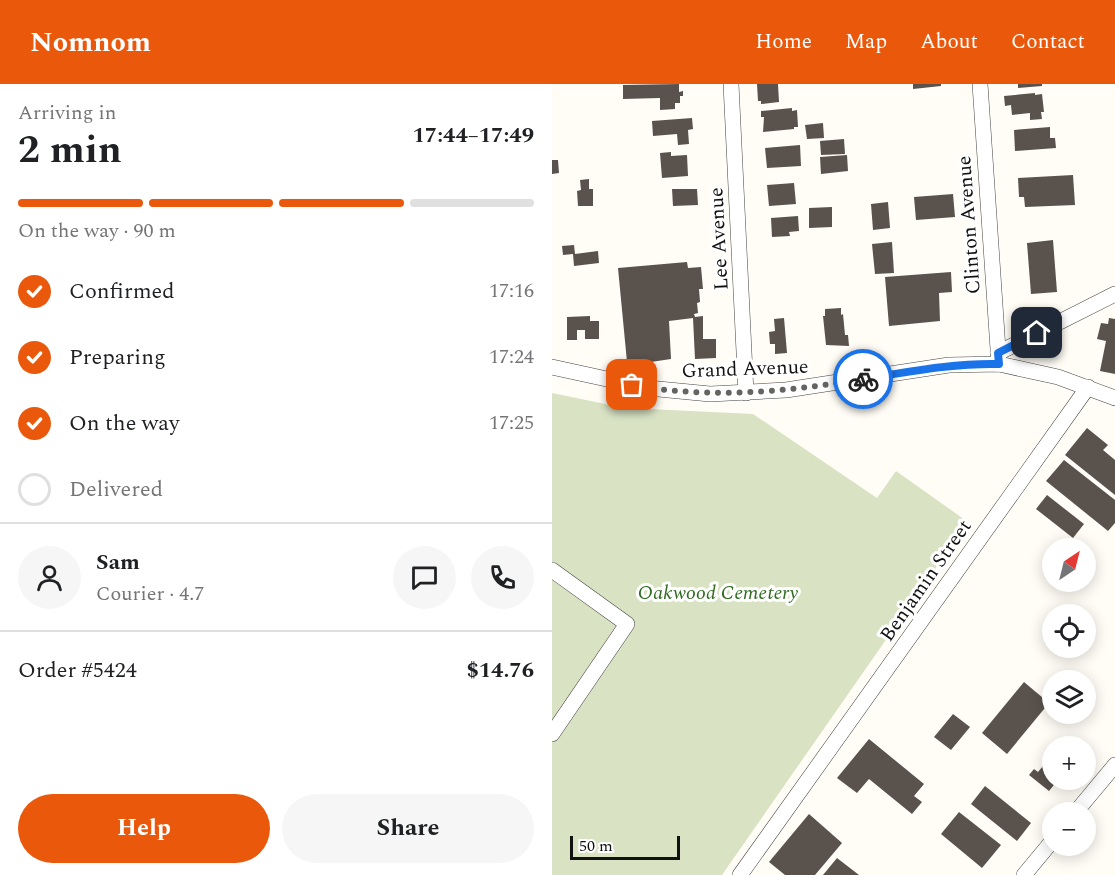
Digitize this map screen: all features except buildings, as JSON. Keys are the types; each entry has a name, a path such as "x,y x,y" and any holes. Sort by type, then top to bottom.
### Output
{"street":[{"name":"Lee Avenue","path":"731,84 746,393"},
{"name":"Clinton Avenue","path":"980,84 998,358"},
{"path":"998,358 1115,294"},
{"name":"Grand Avenue","path":"552,367 648,388 710,394 822,386 998,358 1115,398"},
{"name":"Benjamin Street","path":"740,875 1088,387"},
{"path":"552,570 627,624 552,734"},
{"path":"1088,802 1110,783 1115,765"},
{"path":"1024,875 1042,853"}],"green space":[{"name":"Oakwood Cemetery","path":"552,393 610,405 753,414 877,498 896,471 968,522 722,875 552,875"}],"way so far":[{"path":"632,385 710,394 786,390 863,379"}],"route":[{"path":"863,379 949,365 999,364 998,353 1037,333"}]}
